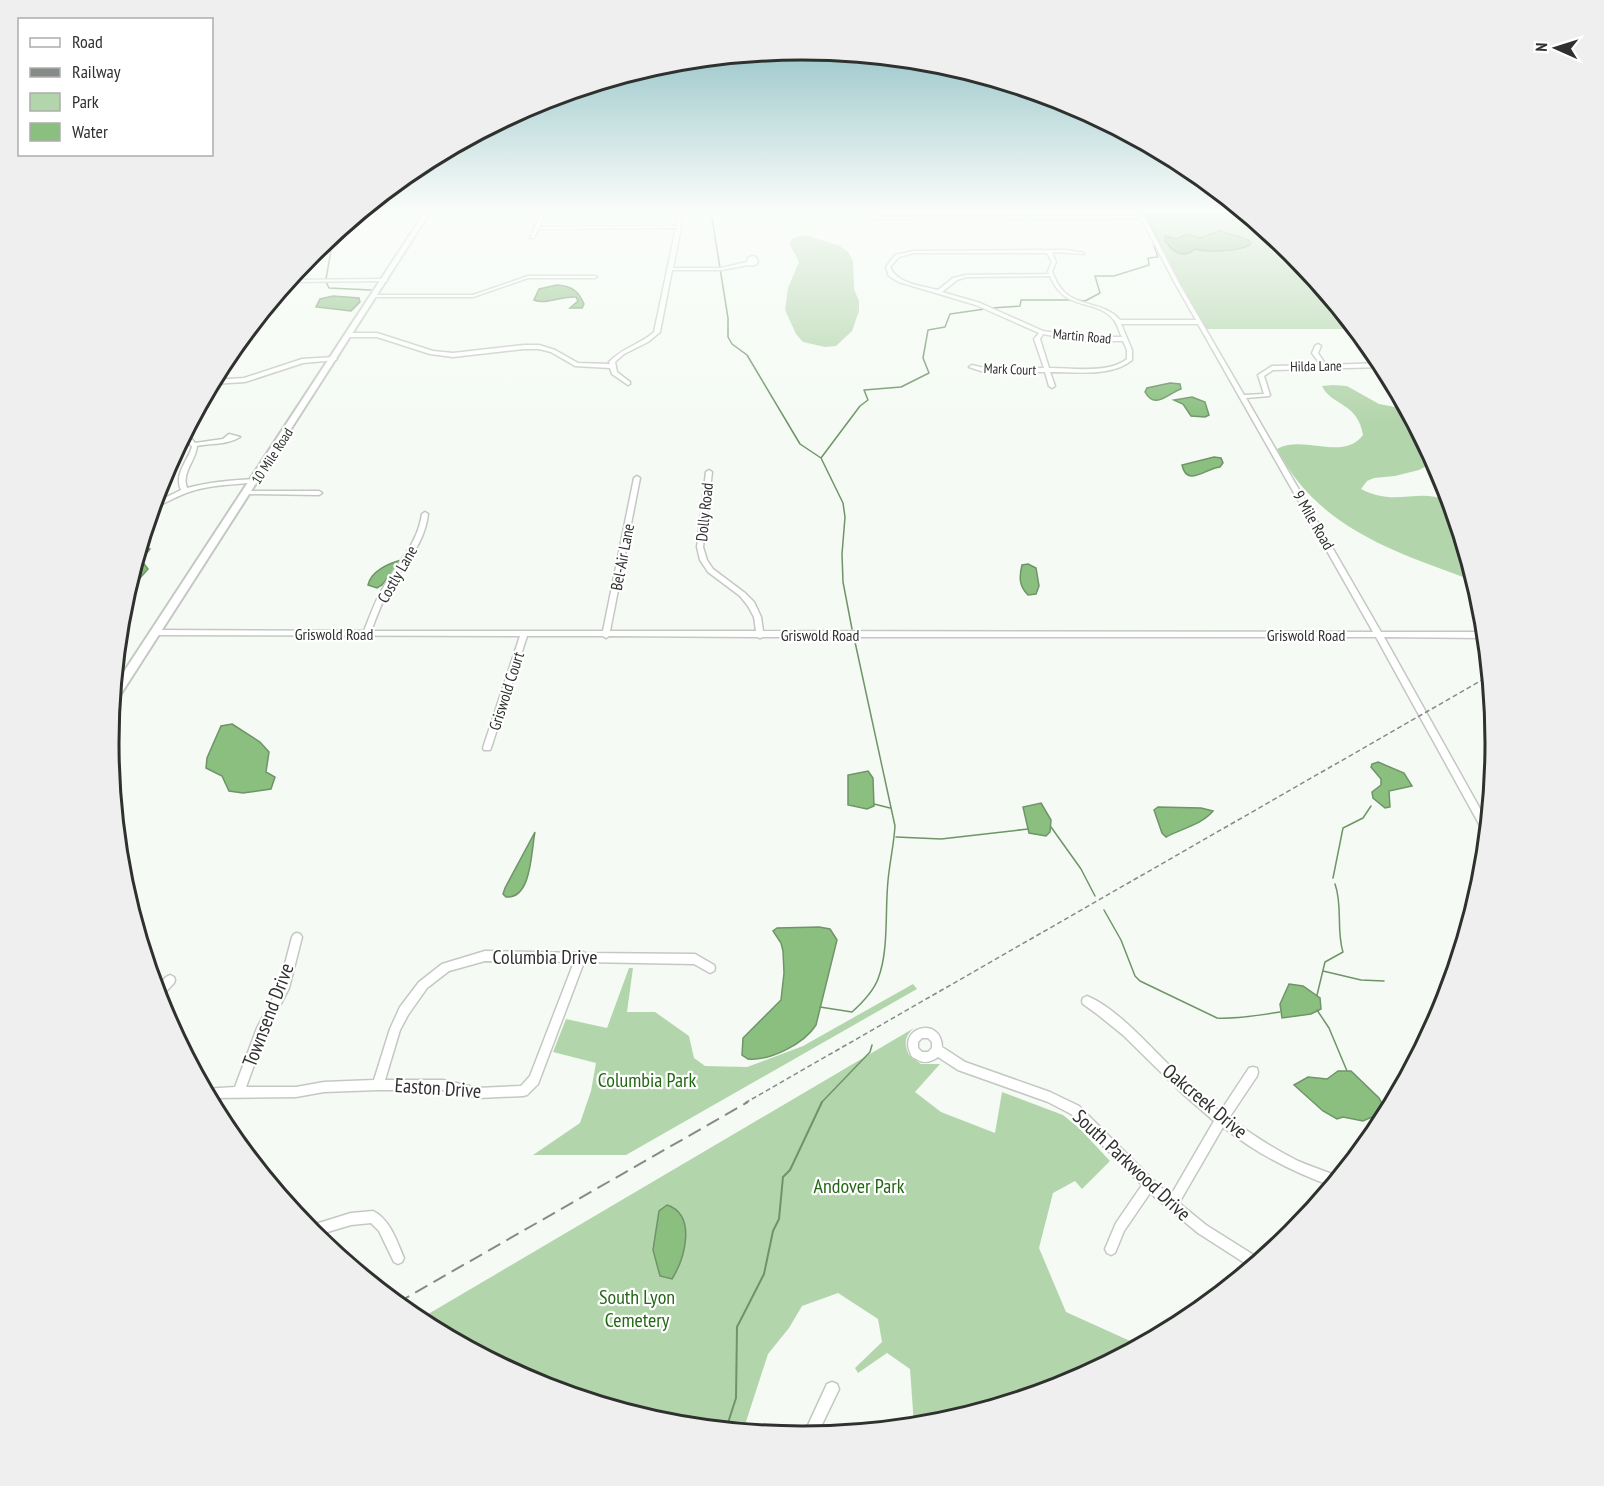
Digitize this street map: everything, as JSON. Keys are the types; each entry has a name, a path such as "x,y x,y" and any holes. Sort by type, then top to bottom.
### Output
{"main road":[{"name":"10 Mile Road","path":"122,684 384,281"}],"street":[{"path":"374,296 473,296 515,281"},
{"path":"611,366 617,355 652,338 657,332 667,281"},
{"name":"Martin Road","path":"903,281 978,304 1042,332 1081,339 1125,339"},
{"path":"940,291 952,281"},
{"path":"1054,281 1062,294 1079,303 1103,311 1117,321 1125,339"},
{"name":"9 Mile Road","path":"1177,281 1379,635 1481,818"},
{"path":"1117,321 1198,321"},
{"path":"1042,332 1037,339 1052,386"},
{"path":"348,337 382,337 432,353 453,356 538,347 553,351 577,365 611,366"},
{"name":"Mark Court","path":"972,367 984,370 1104,370 1123,365 1130,359 1131,351 1125,339"},
{"path":"1318,346 1315,353 1323,366"},
{"path":"223,381 246,380 302,361 334,359"},
{"name":"Hilda Lane","path":"1242,397 1267,395 1261,375 1272,368 1371,365"},
{"path":"611,366 614,373 628,383"},
{"path":"195,446 226,439"},
{"path":"189,490 182,486 181,474 194,454 195,446 190,440"},
{"name":"Dolly Road","path":"709,472 701,530 702,557 710,570 753,605 759,617 760,635"},
{"name":"Bel-Air Lane","path":"606,635 637,478"},
{"path":"163,501 189,490 252,487 318,493"},
{"name":"Costly Lane","path":"366,634 386,589 407,561 424,522 425,514"},
{"name":"Griswold Road","path":"156,633 1476,635"},
{"name":"Griswold Court","path":"487,748 524,635"},
{"name":"Townsend Drive","path":"238,1093 261,1032 284,988 297,937"},
{"name":"Columbia Drive","path":"378,1085 395,1029 404,1011 423,985 446,967 484,956 581,956 695,959 710,968"},
{"name":"Easton Drive","path":"216,1093 296,1092 324,1087 378,1085 443,1085 478,1093 523,1090 534,1080 581,956"},
{"path":"164,987 170,980"},
{"name":"Oakcreek Drive","path":"1087,1001 1114,1019 1221,1120 1287,1161 1328,1178"},
{"name":"South Parkwood Drive","path":"937,1050 962,1066 1050,1097 1075,1110 1149,1185 1202,1229 1250,1259"},
{"path":"1172,1204 1221,1120 1253,1072"},
{"path":"1111,1249 1120,1227 1149,1185"},
{"path":"321,1228 351,1219 373,1217 383,1227 398,1258"},
{"path":"815,1426 832,1389"}],"green space":[{"path":"791,281 854,281 859,311 852,331 836,346 825,347 803,342 796,334 785,310"},
{"path":"1179,281 1305,281 1345,329 1206,329"},
{"path":"1322,386 1347,386 1379,404 1396,407 1426,466 1395,476 1374,478 1367,481 1361,489 1384,497 1439,498 1465,577 1388,548 1362,534 1337,518 1314,499 1294,476 1277,449 1299,444 1345,446 1355,443 1363,435 1356,416 1326,392"},
{"name":"Columbia Park","path":"629,968 633,968 627,1012 655,1012 689,1036 694,1058 705,1066 747,1067 803,1046 913,984 917,989 626,1155 533,1155 580,1123 591,1091 596,1063 553,1052 566,1019 607,1028"},
{"name":"Andover Park","path":"914,1028 908,1034 906,1041 909,1055 921,1064 940,1064 915,1092 941,1112 995,1133 1002,1092 1063,1115 1079,1128 1110,1161 1082,1189 1075,1181 1053,1193 1039,1248 1066,1312 1131,1341 1104,1356 1022,1390 979,1403 913,1416 910,1369 887,1353 858,1373 855,1368 882,1342 878,1319 838,1293 802,1306 789,1328 768,1354 745,1424 669,1413 582,1390 500,1356 428,1314"}],"water":[{"path":"557,285 575,291 584,304 582,308 570,308 578,301 576,297 543,302 534,300 539,289"},
{"path":"333,296 359,298 360,302 351,311 316,307 320,299"},
{"path":"1170,383 1180,384 1181,389 1157,400 1153,400 1145,392 1147,388"},
{"path":"1192,397 1205,402 1209,415 1191,416 1183,404 1174,400"},
{"path":"1214,457 1221,458 1223,463 1220,467 1193,476 1184,472 1182,465"},
{"path":"402,560 382,585 377,588 368,585 377,572"},
{"path":"143,563 148,569 139,579"},
{"path":"1028,564 1036,568 1039,586 1036,594 1028,595 1021,585 1022,565"},
{"path":"232,724 260,742 269,752 266,772 275,777 271,789 243,793 229,791 222,776 206,768 207,758 221,726"},
{"path":"1378,762 1404,773 1412,786 1389,791 1390,807 1385,808 1373,798 1372,792 1381,785 1381,779 1371,767 1372,764"},
{"path":"868,771 873,778 874,806 867,809 848,805 848,775"},
{"path":"1041,803 1051,820 1050,832 1046,836 1029,833 1023,807"},
{"path":"1158,807 1201,808 1213,811 1197,823 1166,837 1162,833 1154,810"},
{"path":"535,832 526,882 515,896 506,897 503,894 505,888"},
{"path":"777,928 830,929 837,940 816,1025 803,1039 786,1050 766,1057 748,1059 742,1055 743,1038 781,1000 784,973 783,951 773,931"},
{"path":"1289,984 1303,986 1320,998 1321,1009 1311,1014 1282,1018 1280,1004"},
{"path":"1338,1071 1351,1071 1382,1103 1373,1117 1363,1121 1343,1117 1337,1119 1323,1111 1294,1085 1308,1077 1327,1079"},
{"path":"667,1205 676,1210 682,1218 686,1238 681,1260 672,1279 660,1276 653,1250 659,1211"}],"waterway":[{"path":"722,281 728,318 728,337 732,344 747,355 800,444 821,458"},
{"path":"1077,300 1085,301 1100,293 1097,281"},
{"path":"326,282 329,288 371,290"},
{"path":"992,308 1020,306 1021,300 1070,300"},
{"path":"821,458 860,406 868,400 864,390 901,387 929,373 923,358 928,330 945,327 950,314 985,309"},
{"path":"821,458 843,503 845,517 842,554 843,582 852,629"},
{"path":"820,1007 852,1012 876,984 884,954 888,885 895,826 855,642"},
{"path":"874,804 890,808"},
{"path":"1333,878 1343,828 1363,818 1371,806"},
{"path":"1051,827 1081,869 1095,896"},
{"path":"896,837 941,839 1028,829"},
{"path":"1317,995 1325,962 1343,952 1339,901 1335,884"},
{"path":"1104,910 1121,940 1135,976 1140,981 1217,1018 1280,1012"},
{"path":"1323,971 1361,980 1384,981"},
{"path":"1317,1010 1329,1028 1347,1071"},
{"path":"821,1103 870,1052 872,1045"},
{"path":"728,1422 736,1398 737,1327 764,1274 773,1231 779,1219 783,1177 790,1170 822,1102"}],"railway":[{"path":"745,1103 1482,680"},
{"path":"405,1298 748,1102"}],"park label":[{"name":"South Lyon Cemetery","path":"637,1308"}]}
